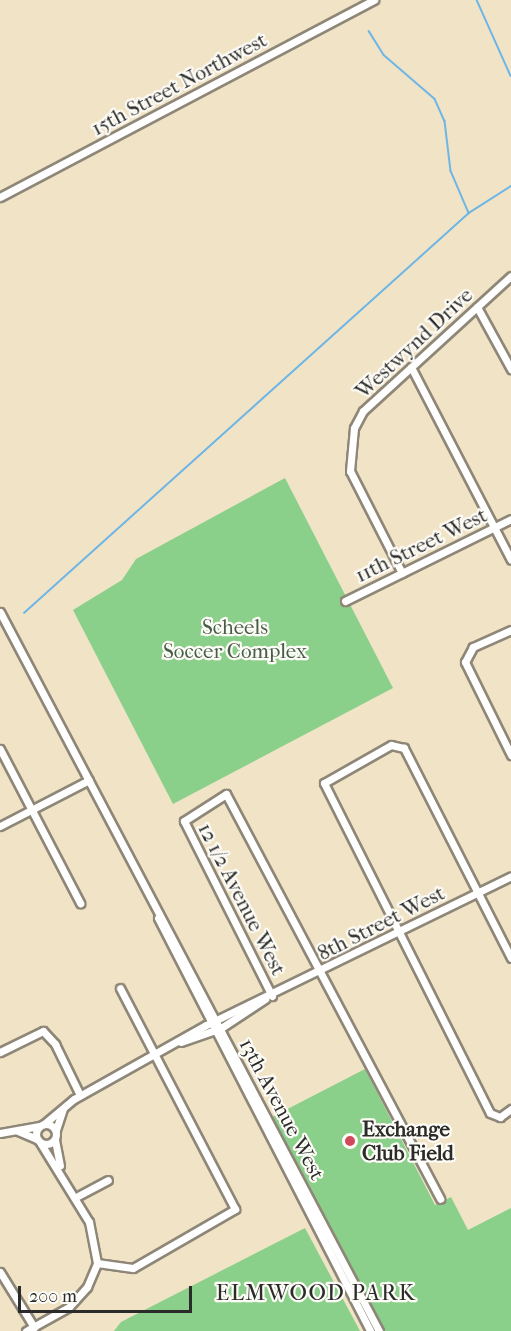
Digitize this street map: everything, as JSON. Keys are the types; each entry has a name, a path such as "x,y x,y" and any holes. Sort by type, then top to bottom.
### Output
{"street":[{"name":"15th Street Northwest","path":"0,197 374,0"},
{"name":"Westwynd Drive","path":"402,573 350,471 348,449 363,411 511,276"},
{"path":"477,307 511,369"},
{"path":"411,367 511,560"},
{"name":"11th Street West","path":"345,601 511,519"},
{"name":"13th Avenue West","path":"0,612 153,904 370,1331"},
{"path":"511,630 465,655 511,755"},
{"path":"511,958 398,745 324,783 495,1117 511,1109"},
{"path":"0,748 80,903"},
{"path":"0,826 89,780"},
{"name":"12 1/2 Avenue West","path":"269,998 186,818 196,809 226,794 232,800 320,972"},
{"name":"8th Street West","path":"42,1125 80,1095 511,876"},
{"path":"320,972 440,1199"},
{"path":"97,1263 133,1268 235,1209 158,1054 120,988"},
{"name":"13th Avenue West","path":"215,1025 379,1331"},
{"path":"0,1052 43,1031 55,1044 80,1095"},
{"path":"61,1169 55,1140 63,1109"},
{"path":"0,1133 42,1125 56,1130"},
{"path":"39,1141 42,1125"},
{"path":"0,1272 30,1329 80,1296 97,1263 95,1236 61,1169 39,1141 18,1131"},
{"path":"39,1141 55,1140"},
{"path":"76,1197 108,1179"}],"green space":[{"name":"Scheels Soccer Complex","path":"285,478 393,688 173,804 73,610 122,580 136,559"},
{"path":"365,1069 435,1205 451,1197 468,1230 511,1208 511,1331 383,1331 272,1117"},
{"path":"305,1228 360,1331 114,1331 121,1322"}],"waterway":[{"path":"477,0 511,76"},
{"path":"369,31 384,55 435,99 445,121 451,171 469,213"},
{"path":"24,613 469,213 511,186"}],"place":[{"name":"Exchange Club Field","path":"350,1141"}],"district":[{"name":"ELMWOOD PARK","path":"316,1294"}]}
